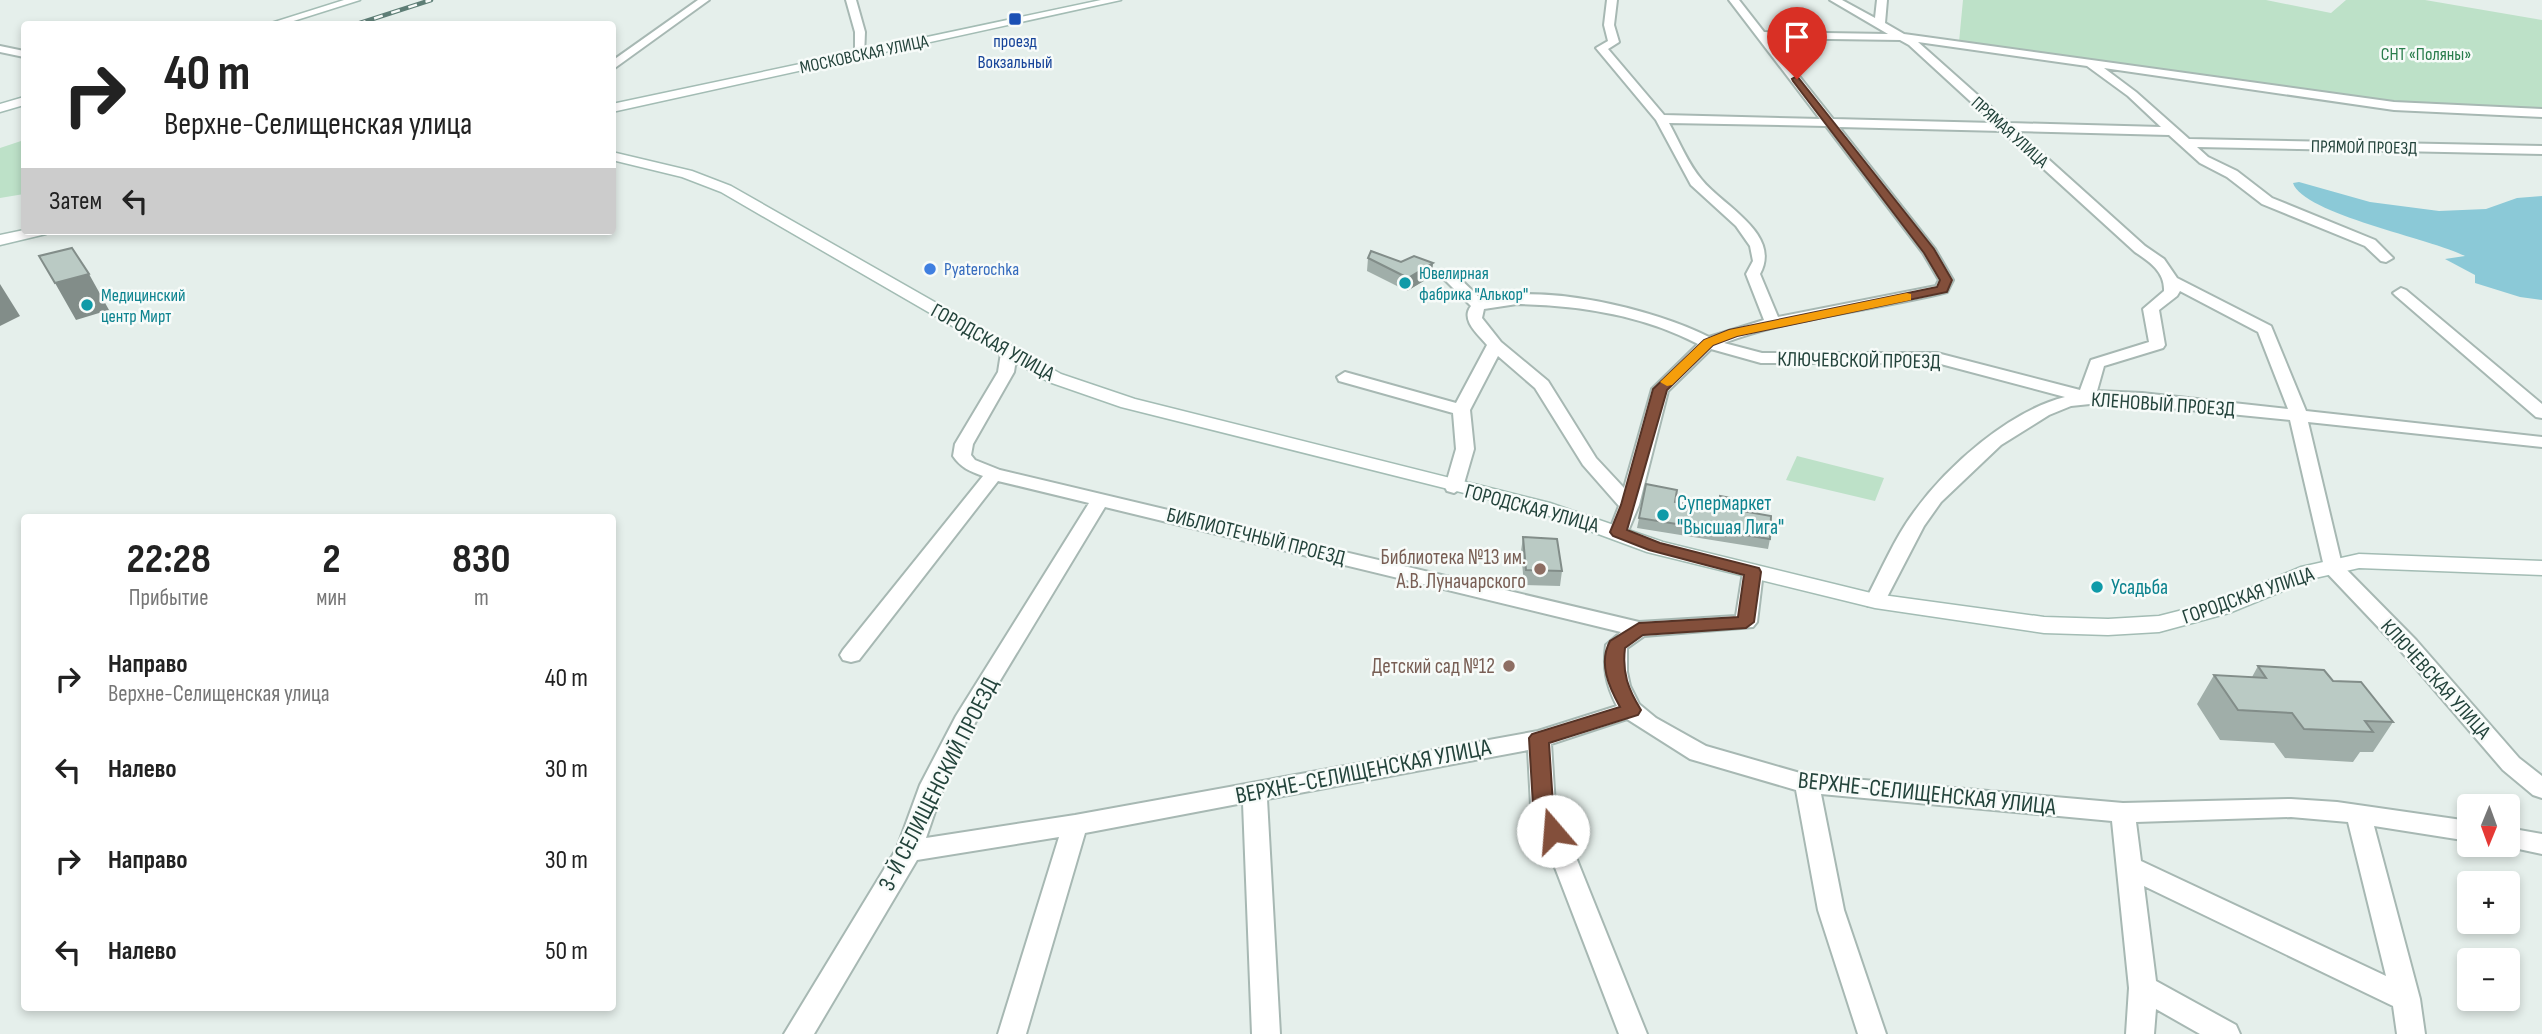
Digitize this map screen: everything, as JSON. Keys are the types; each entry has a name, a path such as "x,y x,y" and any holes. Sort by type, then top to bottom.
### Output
{"street":[{"path":"303,0 313,12"},
{"path":"284,21 355,0"},
{"path":"616,64 704,0"},
{"path":"851,0 860,32 860,55"},
{"name":"МОСКОВСКАЯ УЛИЦА","path":"616,107 1116,0"},
{"path":"1612,0 1609,25 1614,42 1601,48 1661,120 1696,182 1741,223 1757,246 1759,261 1753,274 1773,323"},
{"path":"1619,532 1629,505 1660,389 1709,343 1733,333 1773,323 1942,289 1946,280 1930,252 1734,0"},
{"name":"ПРЯМАЯ УЛИЦА","path":"1835,0 1904,37 2140,249 2159,262 2172,281"},
{"path":"1880,24 1882,0"},
{"path":"1763,35 1904,37 2394,106 2542,113"},
{"path":"0,49 21,53"},
{"path":"2089,62 2132,94 2204,160 2232,174 2267,201 2370,243 2386,257"},
{"path":"0,108 21,102"},
{"path":"1661,120 2174,131"},
{"name":"ПРЯМОЙ ПРОЕЗД","path":"2187,143 2542,150"},
{"name":"ГОРОДСКАЯ УЛИЦА","path":"616,157 687,174 726,189 1055,378 1128,403 1454,487 1543,507 1655,547 1875,601 2044,625 2108,627 2159,624 2229,606 2309,572 2359,561 2542,568"},
{"path":"0,240 23,235"},
{"path":"1448,275 1479,306 1474,312 1474,319 1495,345 1542,385 1589,461 1629,505"},
{"path":"2087,397 2097,363 2157,345 2151,309 2172,293 2172,281 2265,329 2299,417 2332,568"},
{"path":"2400,293 2542,413"},
{"name":"КЛЮЧЕВСКОЙ ПРОЕЗД","path":"1479,306 1495,300 1525,299 1600,308 1656,321 1709,343 1761,358 1937,358 2087,397"},
{"path":"1454,487 1465,449 1461,410 1495,345"},
{"name":"БИБЛИОТЕЧНЫЙ ПРОЕЗД","path":"1009,353 1006,372 964,444 962,456 969,464 994,474 1639,629 1746,622 1753,572"},
{"path":"1345,377 1461,410"},
{"name":"КЛЕНОВЫЙ ПРОЕЗД","path":"1875,601 1922,514 1960,473 2017,424 2058,405 2087,397 2142,398 2542,442"},
{"path":"851,655 994,474"},
{"name":"3-Й СЕЛИЩЕНСКИЙ ПРОЕЗД","path":"798,1034 909,851 932,785 967,716 1101,498"},
{"name":"КЛЮЧЕВСКАЯ УЛИЦА","path":"2332,568 2408,645 2511,764 2542,789"},
{"path":"1632,710 1618,687 1614,667 1616,645 1639,629"},
{"name":"ВЕРХНЕ-СЕЛИЩЕНСКАЯ УЛИЦА","path":"909,851 1075,825 1539,738 1632,710 1648,724 1698,753 1807,784 2123,813 2291,808 2358,813 2457,829"},
{"path":"1539,738 1543,805 1633,1034"},
{"path":"1807,784 1831,910 1872,1034"},
{"path":"1255,792 1266,1034"},
{"path":"2123,813 2143,988 2140,1034"},
{"path":"2358,813 2406,999 2411,1034"},
{"path":"1012,1034 1075,825"},
{"path":"2520,840 2542,844"},
{"path":"2129,867 2406,999"},
{"path":"2143,988 2226,1034"}],"green space":[{"name":"СНТ «Поляны»","path":"1963,0 2266,0 2331,13 2346,0 2425,0 2542,20 2542,112 2424,107 1959,42"},
{"path":"21,141 21,194 0,198 0,148"},
{"path":"1797,456 1884,478 1875,501 1786,480"}],"water":[{"path":"2299,182 2370,202 2439,211 2486,209 2517,198 2542,196 2542,300 2520,297 2475,283 2475,275 2445,259 2465,256 2319,205 2302,194 2293,183"}],"building":[{"path":"72,248 89,274 55,283 39,256"},
{"path":"1371,251 1401,262 1414,256 1433,263 1408,278 1368,258"},
{"path":"1646,484 1677,490 1675,502 1719,510 1720,496 1742,500 1742,511 1771,516 1770,539 1639,518"},
{"path":"1523,537 1557,539 1562,571 1526,570"},
{"path":"2258,666 2324,670 2333,681 2361,682 2393,722 2365,721 2373,732 2304,729 2292,713 2238,710 2214,675 2266,678"}],"railway":[{"path":"366,21 431,0"}],"slow traffic":[{"path":"1667,382 1709,343 1733,333 1907,297"}],"place":[{"name":"проезд Вокзальный","path":"1015,19"},
{"name":"Pyaterochka","path":"930,269"},
{"name":"Ювелирная фабрика \"Алькор\"","path":"1405,283"},
{"name":"Медицинский центр Мирт","path":"87,305"},
{"name":"Супермаркет \"Высшая Лига\"","path":"1663,515"},
{"name":"Библиотека №13 им. А.В. Луначарского","path":"1540,569"},
{"name":"Усадьба","path":"2097,587"},
{"name":"Детский сад №12","path":"1509,666"}],"route":[{"path":"1553,831 1543,805 1539,738 1632,710 1618,687 1614,667 1616,645 1639,629 1746,622 1753,572 1655,547 1619,532 1629,505 1660,389 1709,343 1733,333 1942,289 1946,280 1930,252 1797,79"}]}
